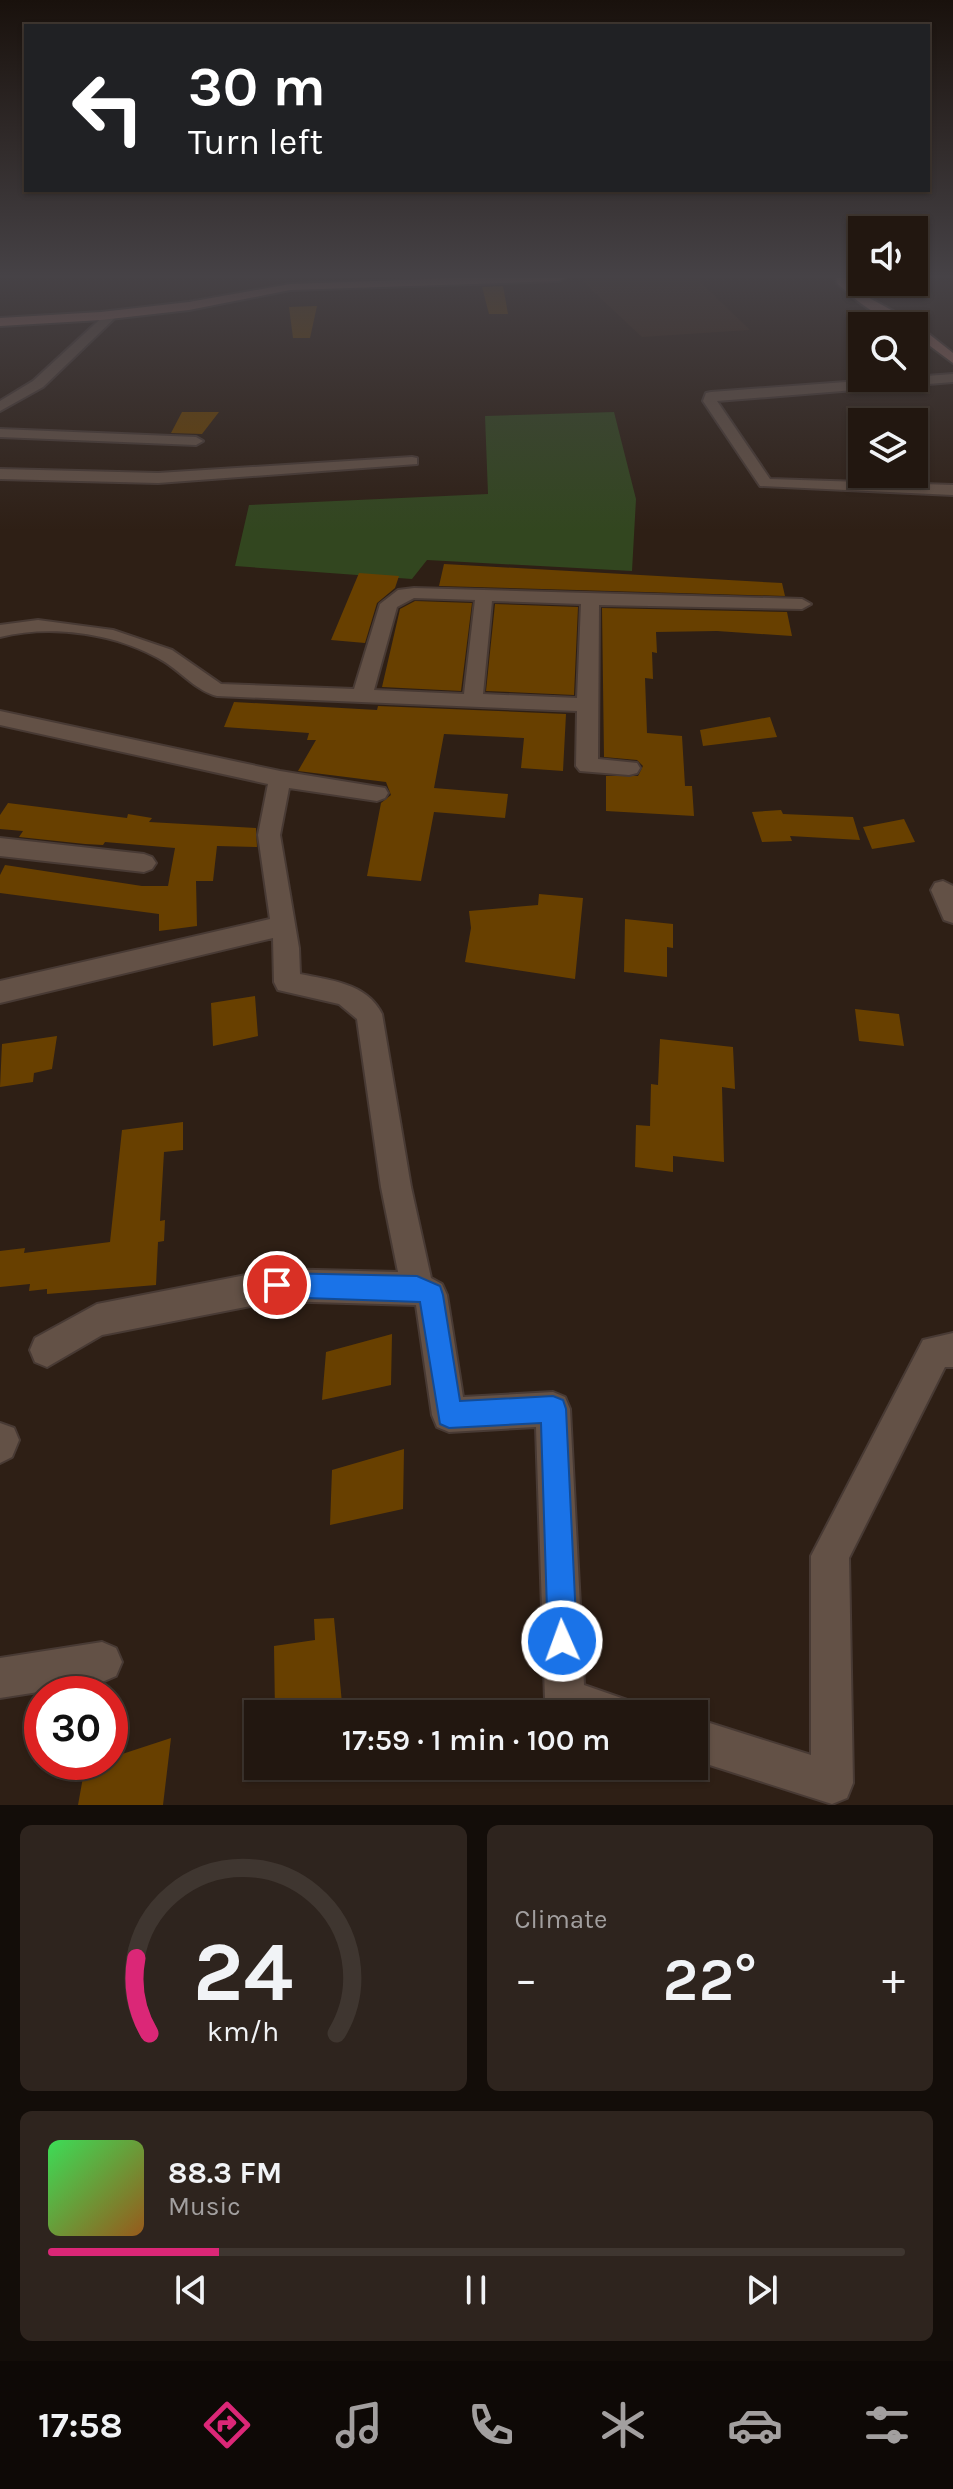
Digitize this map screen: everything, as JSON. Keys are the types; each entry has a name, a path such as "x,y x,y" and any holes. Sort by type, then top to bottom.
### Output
{"street":[{"path":"0,407 38,384 61,362"},
{"path":"953,378 711,396 710,401 765,483 953,490"},
{"path":"0,433 196,441"},
{"path":"0,474 158,478 412,461"},
{"path":"362,696 389,604 394,599 414,593 802,604"},
{"path":"473,700 484,596"},
{"path":"590,599 587,766 629,768"},
{"path":"0,631 30,625 115,637 167,655 217,690 587,705"},
{"path":"0,718 280,779 377,793"},
{"path":"280,779 269,835 283,926 287,982 346,995 369,1014 396,1187 417,1288"},
{"path":"0,847 144,863"},
{"path":"943,890 953,913"},
{"path":"0,992 283,926"},
{"path":"47,1350 97,1320 277,1285 417,1288 431,1295 449,1415 553,1409 565,1699 568,1700"},
{"path":"708,1745 833,1794 830,1556 935,1352 953,1350"},
{"path":"0,1678 102,1662"}],"green space":[{"path":"614,412 636,499 632,571 427,560 412,579 235,566 249,505 488,494 485,416"}],"building":[{"path":"182,412 219,412 202,434 171,433"},
{"path":"444,564 782,583 785,596 439,586"},
{"path":"359,573 399,576 395,588 377,603 365,643 331,640"},
{"path":"415,601 472,603 461,691 382,687 400,609"},
{"path":"495,604 578,607 574,695 486,691"},
{"path":"602,608 787,612 792,636 717,631 656,632 657,653 652,652 653,679 645,678 647,733 682,736 685,786 692,786 694,816 606,811 606,776 638,776 643,766 637,760 604,757"},
{"path":"234,702 377,710 378,706 566,714 563,771 521,768 524,738 444,734 434,788 508,794 505,818 434,812 421,881 367,876 381,803 391,795 386,782 298,771 316,740 307,740 309,733 224,727"},
{"path":"770,717 777,737 703,746 700,730"},
{"path":"8,803 127,818 128,814 152,818 149,822 256,828 257,847 217,846 213,881 196,881 197,926 159,931 159,914 0,893 0,875 5,865 142,886 168,886 175,848 19,837 23,831 0,829 0,815"},
{"path":"781,810 783,814 853,817 860,840 790,836 792,841 762,842 752,812"},
{"path":"904,819 915,842 872,849 863,827"},
{"path":"539,894 583,898 575,979 465,962 471,928 469,911 538,905"},
{"path":"625,919 673,924 673,948 667,947 667,977 624,972"},
{"path":"255,996 258,1036 213,1046 211,1003"},
{"path":"855,1009 899,1014 904,1046 859,1041"},
{"path":"57,1036 52,1069 34,1073 33,1082 0,1087 2,1044"},
{"path":"660,1039 733,1047 735,1089 722,1087 724,1162 673,1156 673,1172 635,1167 636,1125 650,1126 651,1084 658,1085"},
{"path":"183,1122 183,1150 164,1152 160,1221 165,1220 164,1241 158,1242 156,1285 47,1294 47,1289 29,1291 30,1284 0,1287 0,1251 25,1248 24,1253 110,1242 122,1130"},
{"path":"392,1334 391,1385 322,1400 326,1352"},
{"path":"404,1449 403,1509 330,1525 332,1470"},
{"path":"334,1618 342,1700 275,1700 274,1646 315,1640 314,1619"},
{"path":"171,1738 163,1805 78,1805 82,1780 128,1780 128,1752"}],"route":[{"path":"277,1285 417,1288 431,1295 449,1415 553,1409 562,1641"}]}
